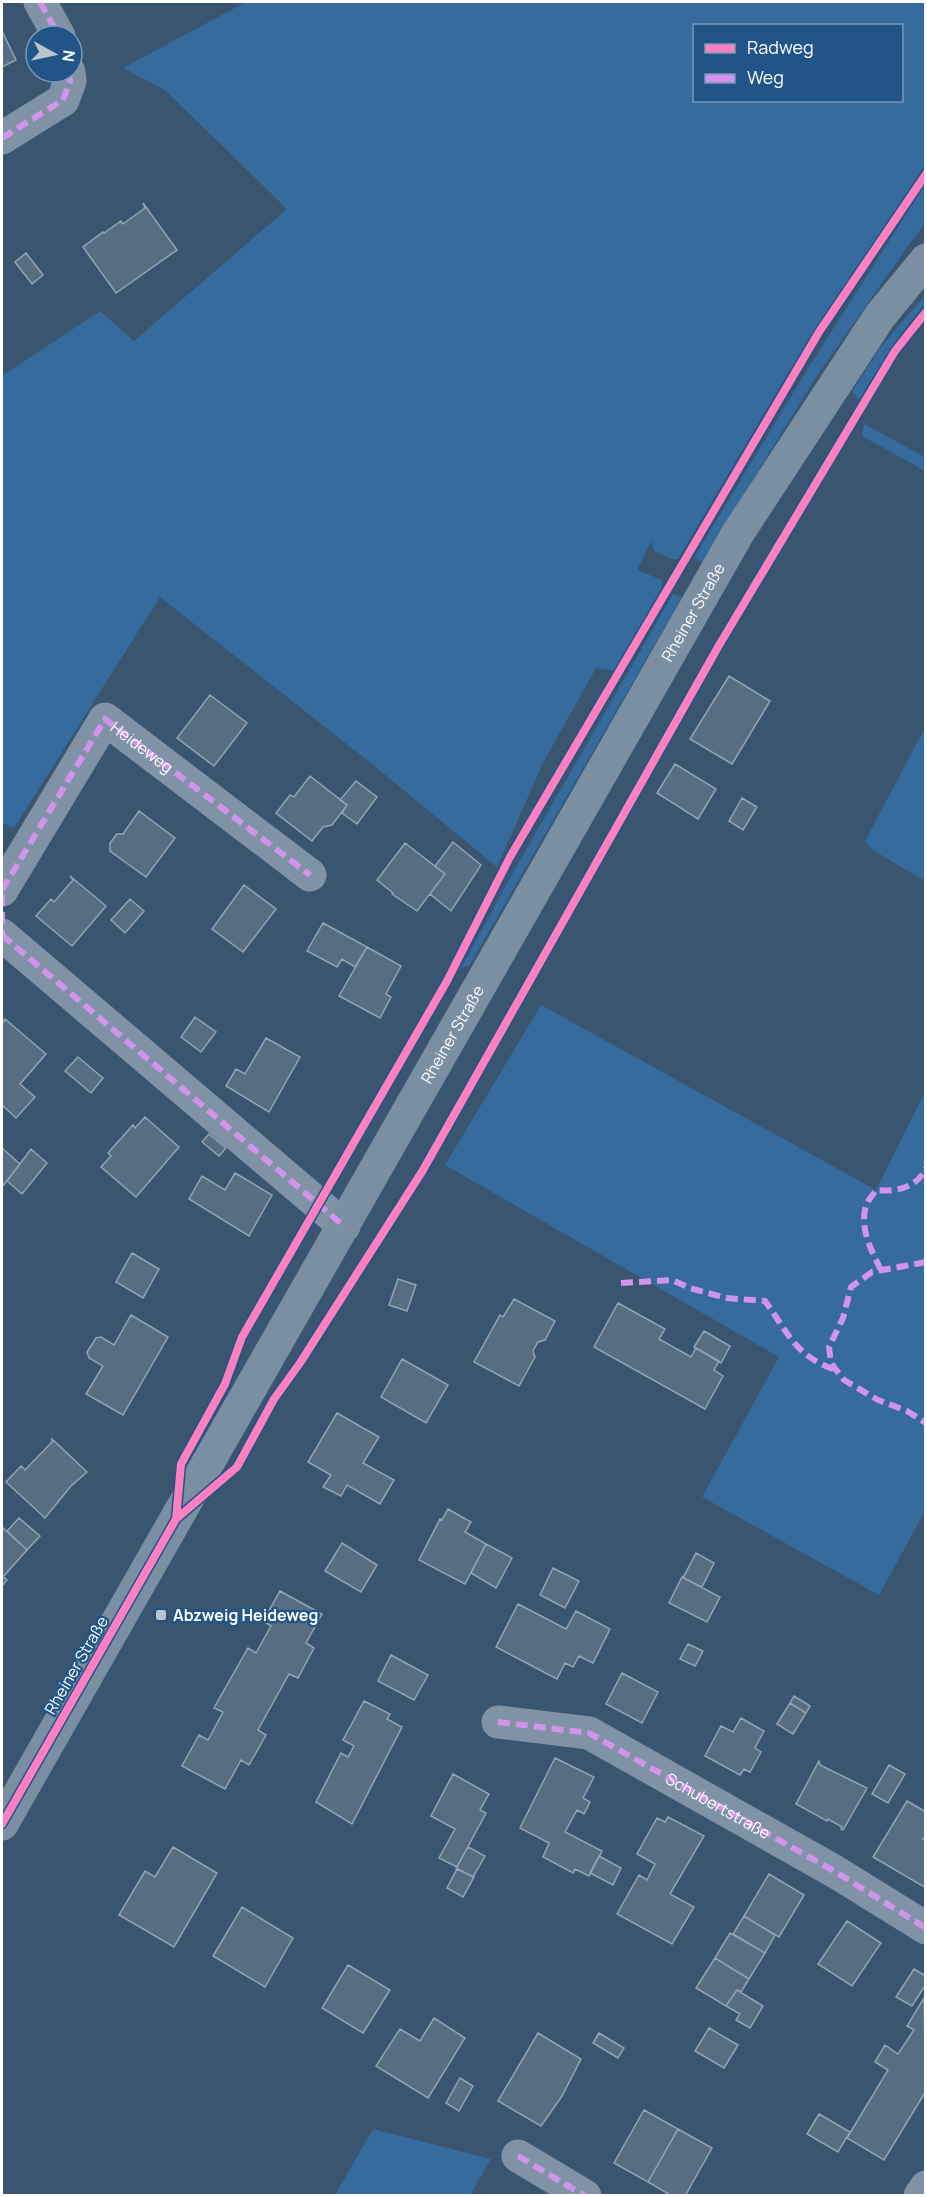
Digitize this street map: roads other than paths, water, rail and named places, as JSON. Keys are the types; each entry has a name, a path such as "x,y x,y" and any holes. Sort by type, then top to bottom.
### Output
{"main road":[{"name":"Rheiner Straße","path":"2,1824 738,533 880,316 926,260"}],"street":[{"path":"40,2 52,24"},
{"path":"2,138 63,100 69,84"},
{"name":"Heideweg","path":"310,874 105,719 2,892 2,936 344,1226"},
{"name":"Schubertstraße","path":"498,1722 589,1733 834,1871 926,1928"},
{"path":"518,2156 585,2196"},
{"path":"920,2196 926,2187"}],"place":[{"name":"Abzweig Heideweg","path":"161,1615"}]}
